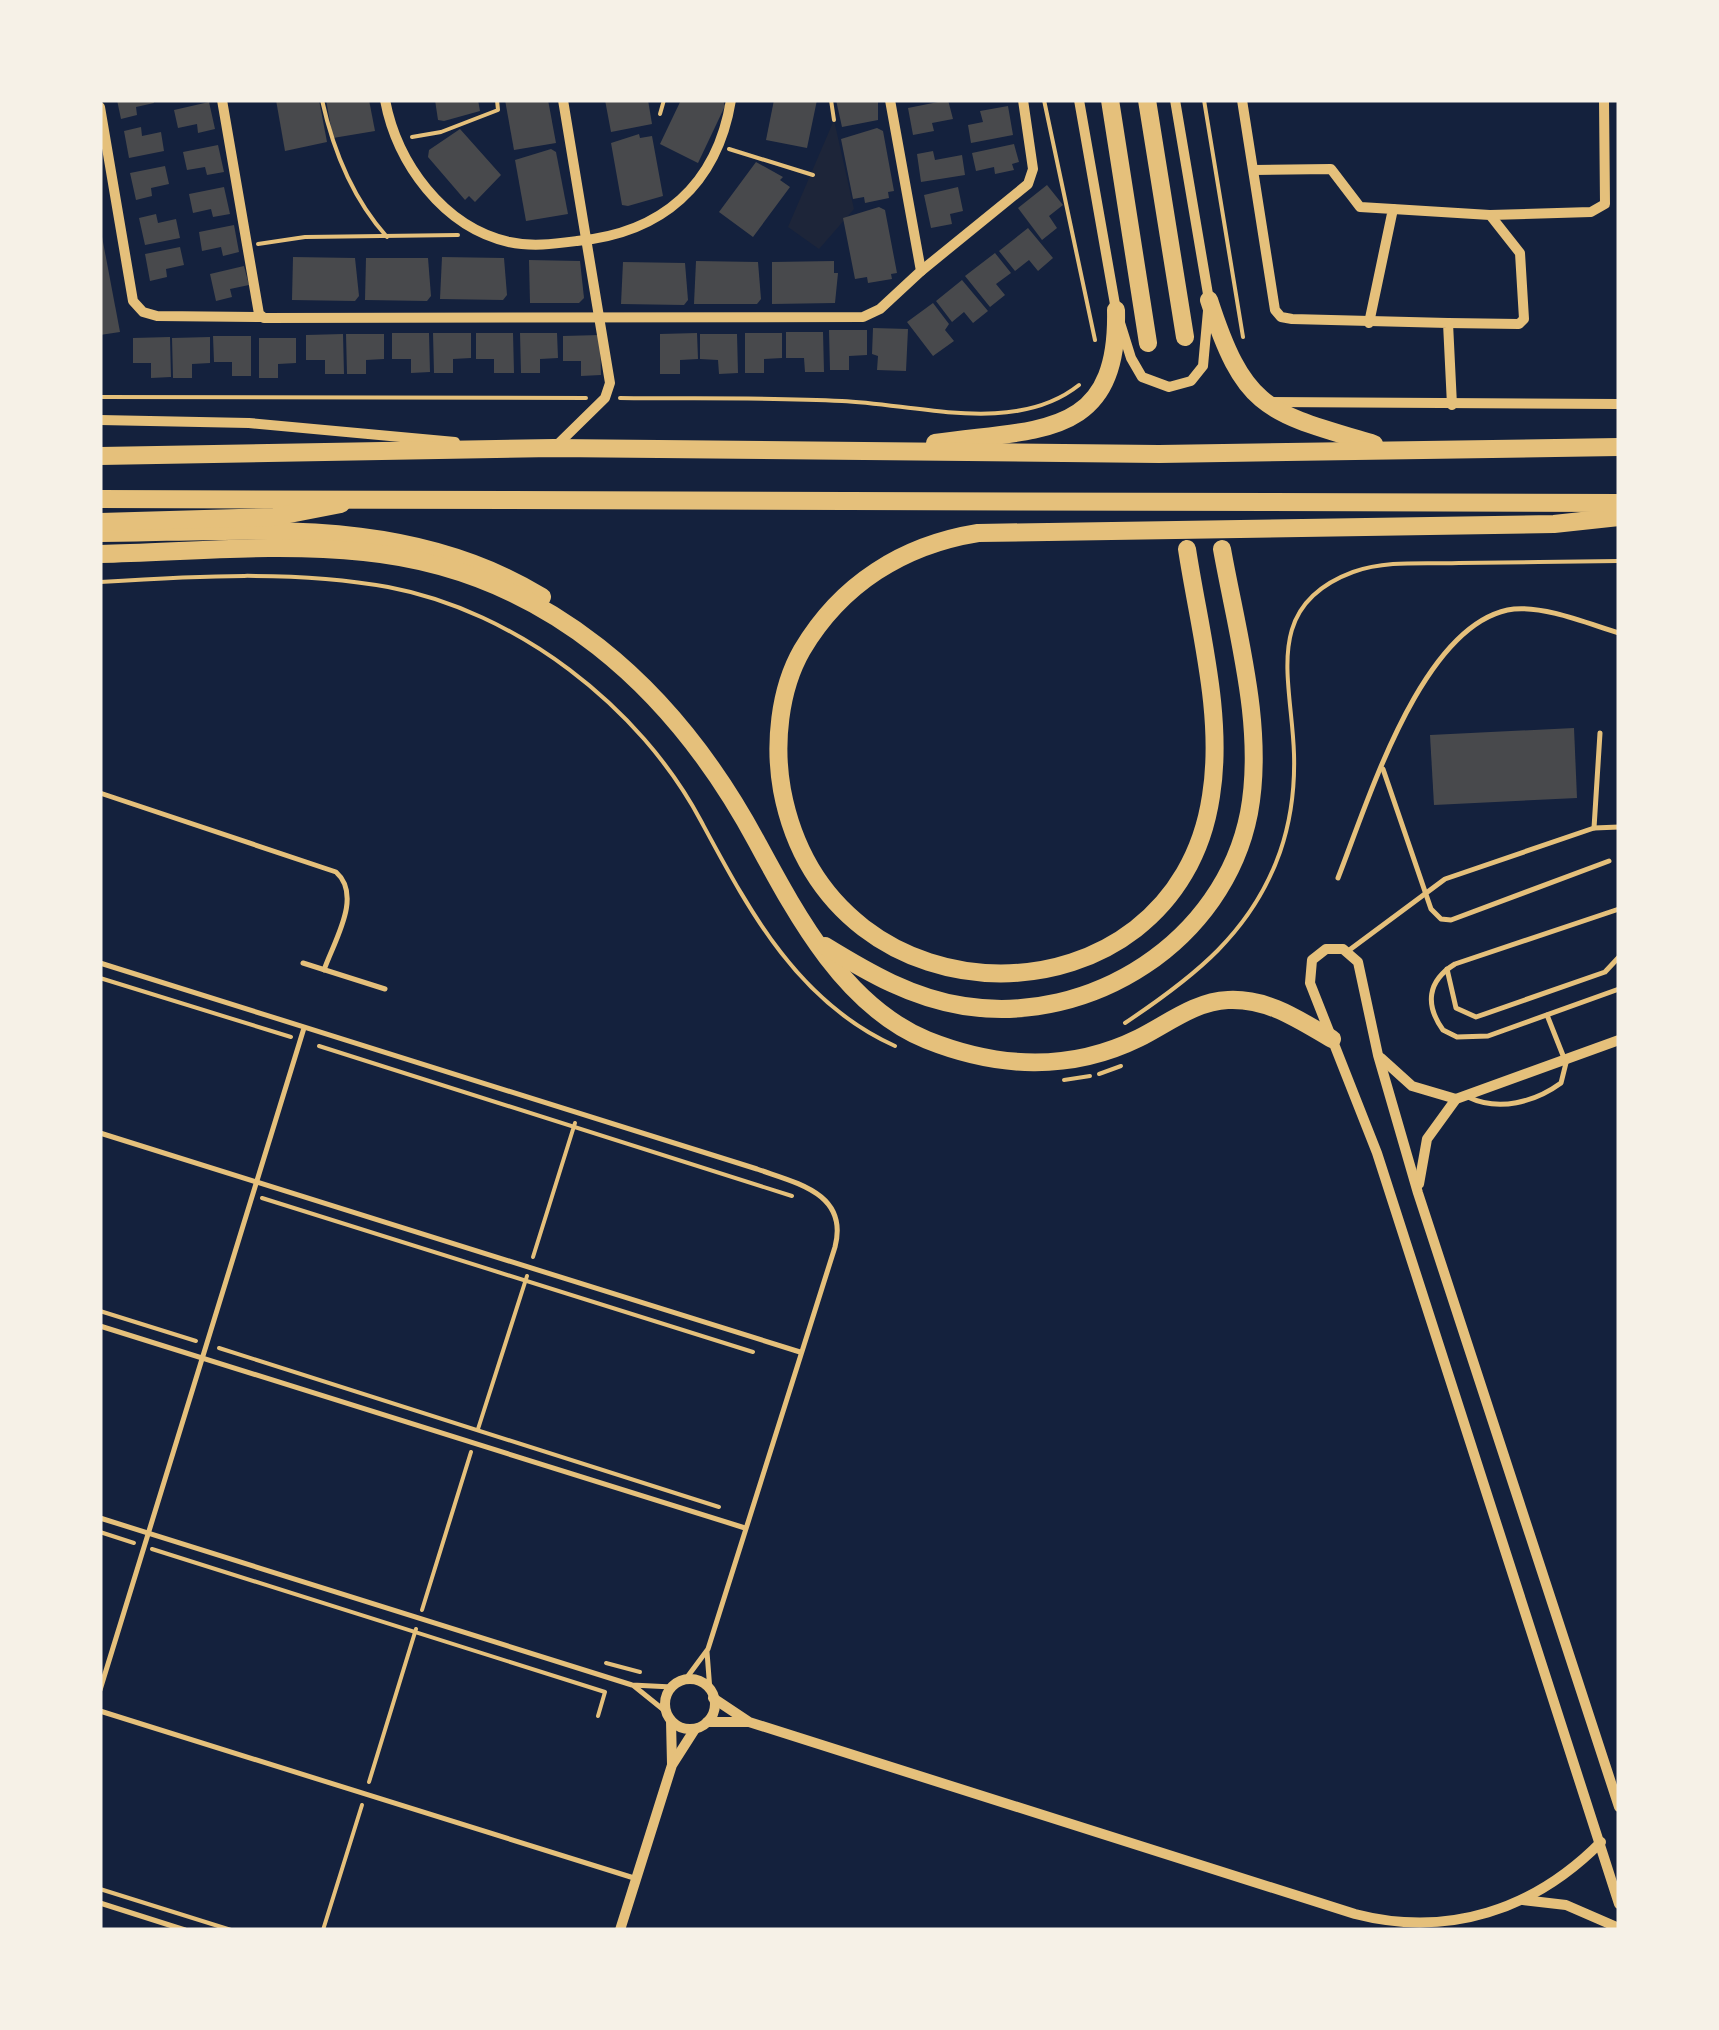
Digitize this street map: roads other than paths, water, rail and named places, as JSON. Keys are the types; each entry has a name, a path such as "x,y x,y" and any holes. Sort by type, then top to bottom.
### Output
{"main road":[{"path":"1110,100 1148,344"},
{"path":"1147,100 1185,337"},
{"path":"1209,300 1234,370 1263,401 1308,424 1394,450"},
{"path":"880,450 1038,428 1073,418 1085,410 1106,384 1117,341 1116,310"},
{"path":"100,456 520,448 1159,454 1619,447"},
{"path":"100,499 1619,503"},
{"path":"100,522 274,516 316,512 356,499"},
{"path":"1187,549 1208,681 1212,794 1198,844 1155,910 1125,935 1090,954 1066,964 1012,974 934,966 910,958 867,932 812,872 784,800 778,750 789,680 798,656 842,598 884,565 927,545 978,533 1554,524 1619,517"},
{"path":"100,533 352,534 409,541 472,560 514,580 591,628 605,650"},
{"path":"820,943 882,979 926,998 1003,1009 1052,1004 1099,990 1151,961 1188,930 1211,902 1230,869 1244,834 1254,779 1243,670 1222,549"},
{"path":"100,554 346,550 428,562 513,594 605,650 664,705 700,748 848,983 882,1015 945,1046 1022,1063 1073,1060 1114,1049 1202,1005 1228,1000 1277,1008 1332,1039"}],"street":[{"path":"222,100 261,317"},
{"path":"385,100 395,140 416,176 461,219 490,236 523,244 586,240 634,230 677,206 710,169 731,100"},
{"path":"554,448 604,398 610,368 563,100"},
{"path":"890,100 921,271"},
{"path":"100,107 133,301 143,312 158,316 261,317 863,317 880,309 1031,180 1032,148 1023,100"},
{"path":"1079,100 1116,310 1135,368 1150,382 1169,388 1191,381 1202,366 1209,300 1174,100"},
{"path":"1242,100 1276,310 1281,317 1369,323 1519,324 1524,319 1520,253 1490,215"},
{"path":"1254,170 1330,169 1360,207 1490,215 1591,212 1604,204 1604,100"},
{"path":"1369,323 1393,209"},
{"path":"1448,323 1452,405"},
{"path":"1263,401 1619,404"},
{"path":"100,420 249,424 520,448"},
{"path":"1619,1806 1418,1193 1378,1054 1360,970 1348,951 1332,948 1320,952 1309,971 1377,1153 1619,1904"},
{"path":"1418,1193 1427,1139 1461,1098 1619,1040"},
{"path":"1378,1054 1412,1086 1461,1098"},
{"path":"672,1765 668,1716 672,1687 685,1680 699,1682 749,1722"},
{"path":"707,1722 712,1694"},
{"path":"668,1716 695,1729"},
{"path":"620,1930 672,1765 695,1729 707,1722 749,1722 1380,1920 1441,1925 1522,1900 1556,1881 1601,1842"},
{"path":"1522,1900 1566,1906 1619,1928"}],"lane":[{"path":"1338,878 1426,675 1453,646 1492,616 1512,610 1528,610 1619,634"},
{"path":"1594,828 1600,732"},
{"path":"1383,767 1433,914 1451,920 1609,861"},
{"path":"100,793 336,872 345,882 349,896 324,970"},
{"path":"1348,951 1401,916 1445,879 1594,828 1619,827"},
{"path":"1619,916 1618,909 1447,969 1432,988 1430,1003 1443,1030 1457,1037 1488,1036 1619,989"},
{"path":"1447,969 1456,1008 1476,1016 1605,972 1619,957"},
{"path":"100,963 757,1169 818,1192 829,1202 838,1235 708,1649 685,1680"},
{"path":"303,964 385,990"},
{"path":"1461,1098 1490,1104 1534,1098 1561,1082 1566,1070 1564,1057 1547,1016"},
{"path":"100,1690 304,1028"},
{"path":"100,1133 800,1352"},
{"path":"100,1326 745,1528"},
{"path":"100,1518 632,1685 672,1687"},
{"path":"708,1649 712,1694"},
{"path":"632,1685 668,1716"},
{"path":"100,1711 636,1878"},
{"path":"100,1903 185,1930"}]}
